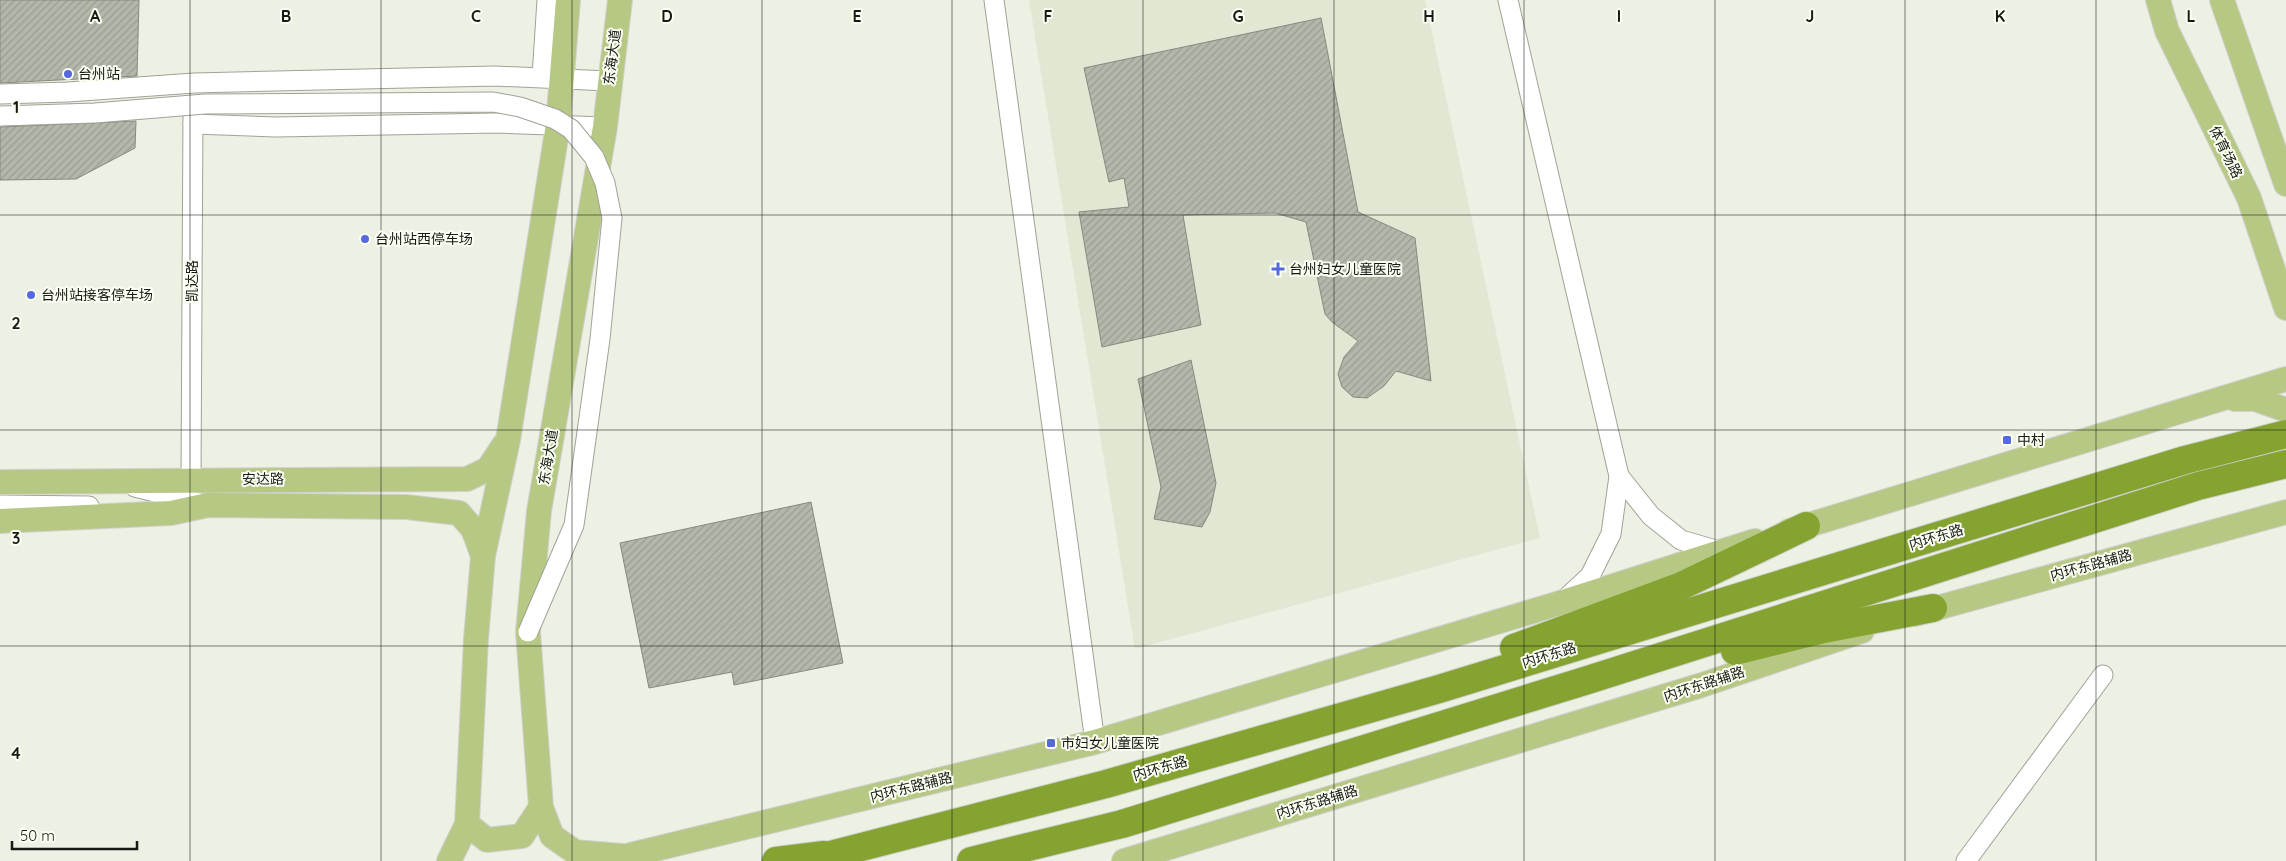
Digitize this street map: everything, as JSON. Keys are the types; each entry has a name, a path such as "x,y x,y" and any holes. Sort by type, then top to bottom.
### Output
{"highway":[{"name":"内环东路","path":"807,861 1106,784 1439,689 2185,460 2286,434"},
{"path":"971,861 1122,824 1591,679 2198,486 2286,464"},
{"path":"1439,689 1512,649 1679,587 1806,526"},
{"path":"1591,679 1694,662 1824,629 1933,608"},
{"path":"776,861 846,852"}],"main road":[{"path":"449,861 468,824 476,639 483,556 508,440 558,124 553,77 568,0"},
{"name":"东海大道","path":"616,859 575,852 552,836 542,806 528,632 539,510 605,127 620,0"},
{"name":"体育场路","path":"2158,0 2167,31 2249,198 2286,308"},
{"path":"2222,0 2286,184"},
{"path":"1720,551 2286,379"},
{"path":"2221,399 2255,399 2286,410"},
{"name":"安达路","path":"0,482 467,480 488,468 508,440"},
{"name":"安达路","path":"0,521 172,513 208,505 406,507 459,513 473,529 483,556"},
{"name":"内环东路辅路","path":"1124,861 1702,685 1933,608 2281,509"},
{"name":"内环东路辅路","path":"616,859 1095,742 1560,603 1720,551"},
{"path":"468,824 487,840 522,836 542,806"}],"street":[{"path":"546,0 553,77"},
{"path":"994,0 1095,742"},
{"path":"1508,0 1619,476 1611,534 1590,576 1560,603"},
{"path":"0,94 68,92 194,83 553,77 609,81"},
{"name":"凯达路","path":"191,480 194,83"},
{"path":"0,103 91,101 204,104 494,102 520,107 555,119 584,142 594,157 605,183 612,218 594,378 574,525 528,632"},
{"path":"0,116 94,113 204,104"},
{"path":"193,124 276,126 496,123 605,127"},
{"path":"1619,476 1651,516 1681,540 1720,551"},
{"path":"116,482 208,505"},
{"path":"0,505 208,505"},
{"path":"1966,861 2103,675"}],"shaded area":[{"name":"台州妇女儿童医院","path":"1029,0 1425,0 1540,538 1135,649"}],"building":[{"path":"0,0 139,0 137,76 0,83"},
{"path":"1321,18 1358,212 1415,238 1431,381 1396,371 1384,386 1367,398 1353,397 1342,387 1338,374 1344,357 1358,341 1332,322 1325,314 1306,222 1275,213 1183,215 1201,325 1102,347 1079,212 1129,207 1124,178 1109,182 1084,68"},
{"path":"136,121 135,148 76,179 0,180 0,127"},
{"path":"1191,360 1216,483 1210,512 1202,527 1154,519 1161,487 1138,379"},
{"path":"811,502 843,663 734,685 732,672 649,688 620,543"}],"place":[{"name":"台州站","path":"68,74"},
{"name":"台州站西停车场","path":"365,239"},
{"name":"台州妇女儿童医院","path":"1278,269"},
{"name":"台州站接客停车场","path":"31,295"},
{"name":"中村","path":"2007,440"},
{"name":"市妇女儿童医院","path":"1051,743"}]}
